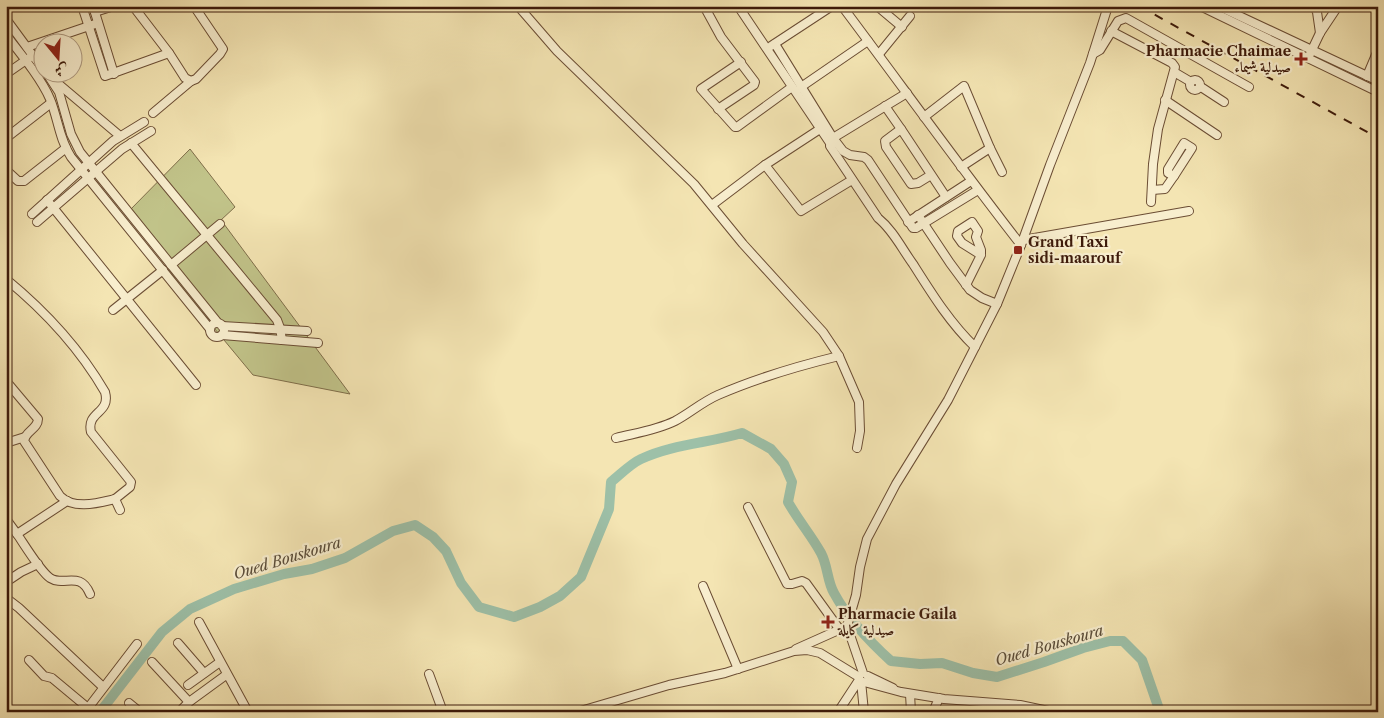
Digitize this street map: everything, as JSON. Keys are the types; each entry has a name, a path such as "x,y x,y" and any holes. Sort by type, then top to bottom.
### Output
{"street":[{"path":"82,6 105,76 169,54"},
{"path":"114,6 94,9 114,74"},
{"path":"133,6 185,78 191,81"},
{"path":"153,113 191,81 196,79 220,54 222,49 194,6"},
{"path":"518,6 557,51 694,184 743,244 823,332 839,356 859,402 861,424 857,448"},
{"path":"704,6 721,37 755,82 718,109"},
{"path":"738,6 792,87 832,141 852,180 878,218 897,240 954,326 975,347"},
{"path":"766,49 832,6"},
{"path":"842,6 971,181 1022,242"},
{"path":"877,6 902,27"},
{"path":"577,712 738,669 788,652 843,628 854,605 862,558 871,529 896,484 948,400 997,304 1093,54 1108,6"},
{"path":"1200,6 1378,92"},
{"path":"1218,6 1378,82"},
{"path":"1314,6 1317,12 1320,34"},
{"path":"1308,58 1320,34 1338,6"},
{"path":"879,54 910,16"},
{"path":"1093,54 1100,50 1118,21 1126,18 1249,87"},
{"path":"6,19 32,54"},
{"path":"27,47 98,23"},
{"path":"1111,31 1172,63 1175,67 1165,100 1156,142 1150,202"},
{"path":"6,35 25,60 51,102 66,148 210,329 211,334 215,337 222,335 318,343"},
{"path":"801,87 868,41"},
{"path":"775,44 801,87 820,125"},
{"path":"1367,76 1378,50"},
{"path":"6,74 32,56"},
{"path":"741,62 701,89 732,126 738,127 792,87"},
{"path":"102,69 110,66"},
{"path":"1174,72 1191,82 1190,86 1196,91 1201,86 1224,102"},
{"path":"52,82 59,92 72,138 80,152 220,324 224,330 222,335"},
{"path":"56,82 120,136"},
{"path":"924,117 964,86 1002,172"},
{"path":"6,138 51,102 59,92"},
{"path":"832,141 906,92"},
{"path":"1165,100 1217,135"},
{"path":"51,102 62,104"},
{"path":"885,106 946,197"},
{"path":"32,214 120,136 144,122"},
{"path":"712,205 820,125"},
{"path":"901,129 887,138 885,141 886,147 911,184 918,183 931,175"},
{"path":"37,222 131,143 151,131"},
{"path":"832,141 850,156 864,157 868,160 914,229 978,190"},
{"path":"131,143 277,320 281,329 282,340"},
{"path":"6,170 18,181 24,181 66,148"},
{"path":"962,167 990,148"},
{"path":"765,165 801,211 852,180"},
{"path":"1152,190 1165,189 1174,176"},
{"path":"908,222 971,181"},
{"path":"47,200 196,385"},
{"path":"1022,242 1190,211"},
{"path":"918,215 966,285 975,294 997,304"},
{"path":"171,265 220,224"},
{"path":"966,285 981,255"},
{"path":"113,310 162,270"},
{"path":"6,279 27,297 68,340 105,392 106,405 94,417 90,428 91,432 131,482 130,487 115,499 95,503 67,502 17,534"},
{"path":"210,329 212,325 220,324 307,331"},
{"path":"294,330 294,341"},
{"path":"616,438 675,421 718,395 780,372 839,356"},
{"path":"6,381 38,419 37,425 25,436 6,443"},
{"path":"25,436 24,441 27,446 52,484 67,502"},
{"path":"115,499 120,510"},
{"path":"748,507 788,584 802,581 806,583 843,628 862,678 864,712"},
{"path":"6,519 50,578 56,580 75,580 84,585 90,594"},
{"path":"6,582 38,564"},
{"path":"703,586 738,669"},
{"path":"6,598 19,608 103,688"},
{"path":"199,622 226,675 248,712"},
{"path":"178,643 204,673"},
{"path":"28,660 44,676 52,678 86,710 137,644"},
{"path":"788,652 807,650 820,653 862,678 901,692 939,698 1020,706 1053,712"},
{"path":"152,662 189,702"},
{"path":"188,685 220,662"},
{"path":"429,674 443,712"},
{"path":"179,712 189,702 226,675"},
{"path":"838,712 862,678"},
{"path":"910,694 911,712"},
{"path":"933,712 939,698"},
{"path":"129,703 140,712"}],"green space":[{"path":"190,149 235,207 221,220 350,394 253,375 185,293 129,211"}],"waterway":[{"name":"Oued Bouskoura","path":"100,712 162,632 190,609 234,589 284,574 312,569 345,558 393,531 415,525 433,537 446,551 461,583 479,607 514,617 540,607 560,596 581,577 609,509 611,482 633,464 653,454 742,433 771,449 784,464 792,482 788,502 821,553 834,593 860,630 891,661 920,664 942,663 973,673 997,677 1083,648 1110,641 1123,641 1142,660 1160,712"}],"railway":[{"path":"1139,6 1378,138"}],"place":[{"name":"Pharmacie Chaimae صيدلية شيماء","path":"1301,59"},
{"name":"Grand Taxi sidi-maarouf","path":"1018,250"},
{"name":"Pharmacie Gaila صيدلية كايلة","path":"828,622"}]}
